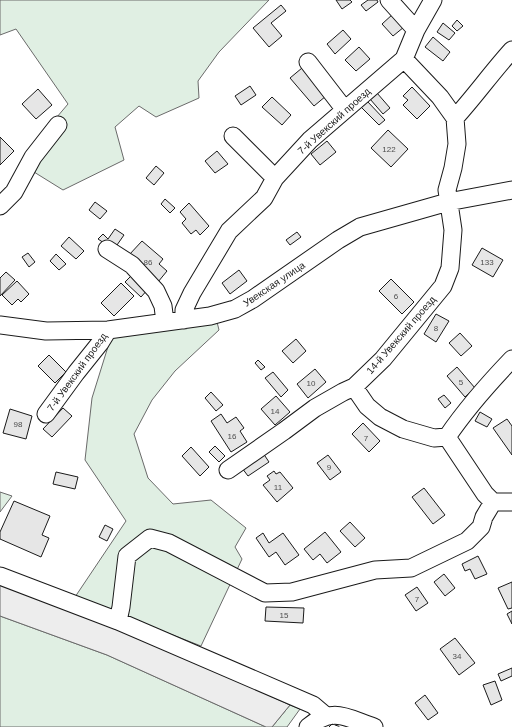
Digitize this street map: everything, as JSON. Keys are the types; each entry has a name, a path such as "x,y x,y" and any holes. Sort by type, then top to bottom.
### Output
{"street":[{"path":"389,0 416,30"},
{"name":"7-й Увекский проезд","path":"184,320 184,310 192,293 229,231 264,198 275,178 310,140 404,59 416,30 433,0"},
{"path":"404,59 440,97 455,118 473,99 497,66 512,50"},
{"path":"308,62 345,110"},
{"name":"14-й Увекский проезд","path":"228,470 315,408 354,387 383,359 443,286 450,268 453,230 447,190 457,144 455,118"},
{"path":"0,206 14,192 33,157 58,125"},
{"path":"233,136 275,178"},
{"name":"Увекская улица","path":"0,325 46,331 108,330 210,316 235,309 253,300 338,240 360,227 448,202 512,190"},
{"path":"107,249 132,265 156,291 163,306 165,322"},
{"name":"7-й Увекский проезд","path":"46,414 100,343 108,330"},
{"path":"447,437 458,420 512,358"},
{"path":"354,387 367,406 380,417 403,429 434,438 447,437"},
{"path":"447,437 485,494 493,502 512,502"},
{"path":"118,621 127,556 150,538 169,543 265,593 292,592 375,570 411,568 467,541 481,527 484,517 493,502"},
{"path":"0,576 118,621 313,705 326,716"},
{"path":"308,727 316,720 326,716 335,715 374,727"}],"green space":[{"path":"0,0 269,0 219,52 198,81 199,98 156,117 139,106 115,127 124,160 63,190 34,172 51,124 68,104 16,29 0,35"},
{"path":"217,322 219,330 175,371 152,400 134,434 148,478 173,504 211,500 246,528 235,547 242,559 201,646 75,597 126,521 85,460 92,398 111,337"},
{"path":"0,492 12,496 0,512"},
{"path":"0,616 107,655 266,727 0,727"},
{"path":"290,705 300,709 287,727 272,727"}],"shaded area":[{"path":"0,583 116,626 290,705 272,727 266,727 107,655 0,616"}],"building":[{"path":"336,0 350,0 352,2 342,9"},
{"path":"368,0 377,0 378,2 366,11 361,5"},
{"path":"281,5 286,11 271,23 282,36 269,47 253,28"},
{"path":"393,14 404,27 393,36 382,24"},
{"path":"457,20 463,26 457,31 452,26"},
{"path":"443,23 455,33 449,40 437,32"},
{"path":"343,30 351,39 335,54 327,44"},
{"path":"433,37 450,52 443,61 425,47"},
{"path":"359,47 370,59 356,71 345,60"},
{"path":"302,68 326,96 314,106 290,78"},
{"path":"250,86 256,95 241,105 235,96"},
{"path":"412,87 430,106 417,119 403,105 408,100 403,96"},
{"path":"38,89 52,105 36,119 22,104"},
{"path":"377,93 390,108 383,114 370,99"},
{"path":"272,97 291,115 282,125 262,107"},
{"path":"367,101 385,120 379,125 361,107"},
{"path":"388,130 408,149 391,167 371,148"},
{"path":"0,137 14,151 0,165"},
{"path":"327,141 336,152 320,165 311,154"},
{"path":"217,151 228,164 215,173 205,161"},
{"path":"156,166 164,173 154,185 146,178"},
{"path":"165,199 175,208 170,213 161,204"},
{"path":"95,202 107,211 100,219 89,210"},
{"path":"189,203 209,226 200,235 196,230 191,234 182,223 186,219 180,212"},
{"path":"115,229 124,235 117,245 104,243 98,239 103,234 108,239"},
{"path":"297,232 301,237 290,245 286,240"},
{"path":"69,237 84,251 76,259 61,246"},
{"path":"142,241 163,259 159,264 167,271 158,282 129,255"},
{"path":"482,248 503,260 493,277 472,265"},
{"path":"28,253 35,262 29,267 22,257"},
{"path":"56,254 66,264 59,270 50,261"},
{"path":"239,270 247,281 230,294 222,283"},
{"path":"6,272 15,280 0,296 0,278"},
{"path":"134,273 149,288 141,297 125,282"},
{"path":"391,279 414,302 402,314 379,291"},
{"path":"17,281 29,294 21,302 18,299 12,305 2,295"},
{"path":"121,283 134,296 114,316 101,303"},
{"path":"436,314 449,321 436,342 424,334"},
{"path":"460,333 472,346 461,356 449,343"},
{"path":"296,339 306,351 293,363 282,351"},
{"path":"49,355 66,372 55,383 38,366"},
{"path":"258,360 265,367 261,370 255,363"},
{"path":"457,367 475,388 465,397 447,376"},
{"path":"315,369 326,382 308,398 297,384"},
{"path":"273,372 288,390 281,397 265,378"},
{"path":"211,392 223,405 216,411 205,398"},
{"path":"444,395 451,403 445,408 438,399"},
{"path":"276,396 290,412 275,425 261,409"},
{"path":"63,408 72,416 52,437 43,429"},
{"path":"10,409 32,416 26,439 3,433"},
{"path":"480,412 492,419 487,427 475,421"},
{"path":"221,414 227,423 236,417 244,428 240,431 247,442 231,452 211,421"},
{"path":"507,419 512,426 512,455 493,428"},
{"path":"363,423 380,441 369,452 352,434"},
{"path":"215,446 225,456 219,462 209,452"},
{"path":"191,447 209,467 200,476 182,456"},
{"path":"263,453 269,462 248,476 242,468"},
{"path":"328,455 341,472 330,480 317,463"},
{"path":"274,471 276,474 280,472 293,488 277,502 263,485 270,480 267,476"},
{"path":"56,472 78,477 75,489 53,484"},
{"path":"424,488 445,515 433,524 412,497"},
{"path":"14,501 50,516 42,535 49,538 41,557 0,539 0,532"},
{"path":"350,522 365,538 355,547 340,531"},
{"path":"105,525 113,529 107,541 99,537"},
{"path":"325,532 341,552 327,563 320,554 313,560 304,549"},
{"path":"263,533 269,543 283,533 299,555 285,565 276,552 269,557 256,538"},
{"path":"478,556 487,574 475,579 470,569 465,571 462,564"},
{"path":"444,574 455,588 445,596 434,582"},
{"path":"512,582 512,608 508,609 498,588"},
{"path":"417,587 428,603 416,611 405,595"},
{"path":"266,607 304,608 303,623 265,621"},
{"path":"512,611 512,624 507,614"},
{"path":"455,638 475,663 459,675 440,649"},
{"path":"512,668 512,676 501,681 498,674"},
{"path":"495,681 502,700 491,705 483,685"},
{"path":"425,695 438,713 428,720 415,703"}],"fence":[{"path":"329,727 332,724 341,727"}]}
